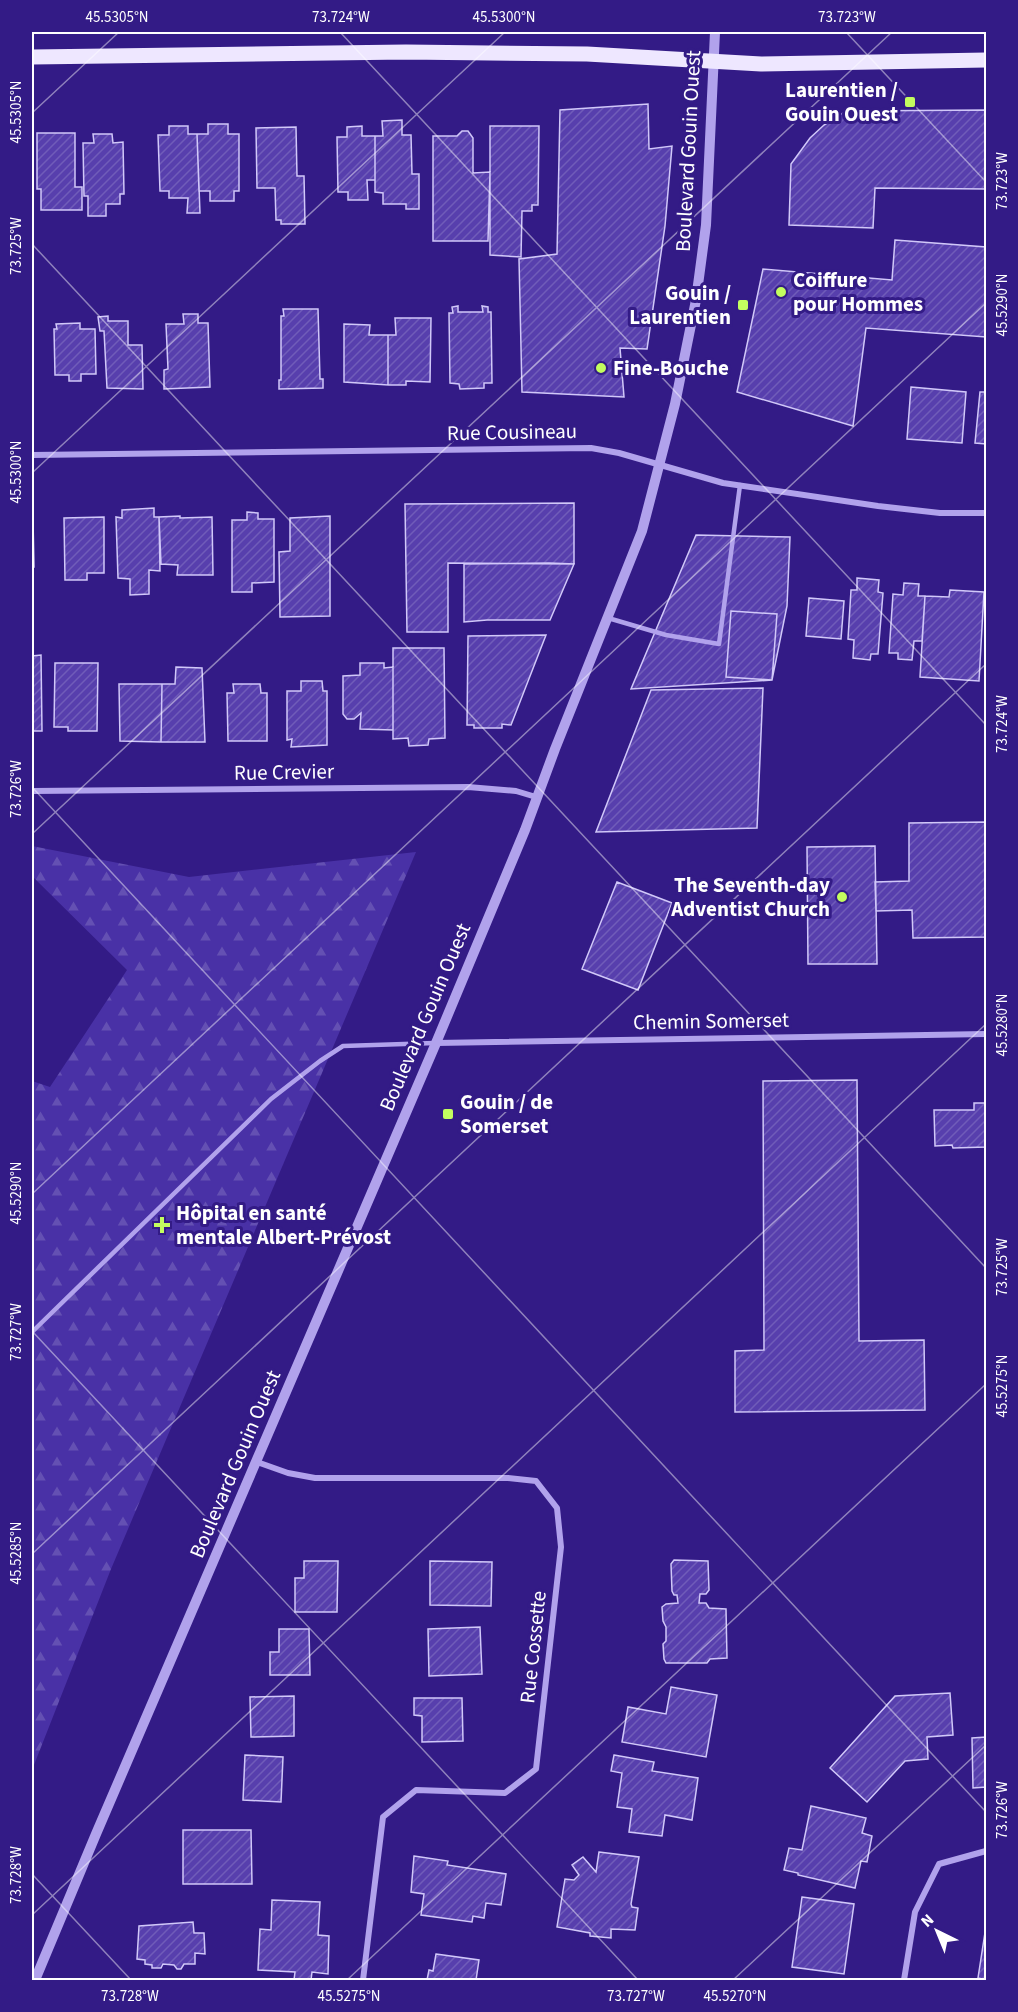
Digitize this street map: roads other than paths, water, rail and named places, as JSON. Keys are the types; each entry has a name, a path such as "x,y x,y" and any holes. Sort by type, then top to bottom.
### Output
{"main road":[{"path":"32,57 480,53 628,56 761,64 987,60"}],"street":[{"name":"Boulevard Gouin Ouest","path":"35,1980 436,1043 537,797 642,531 683,370 696,300 706,225 714,32"},
{"name":"Rue Cousineau","path":"32,455 606,449 723,483 940,513 987,513"},
{"name":"Rue Crevier","path":"32,791 468,787 516,791 537,797"},
{"name":"Chemin Somerset","path":"436,1043 987,1034"},
{"name":"Rue Cossette","path":"257,1462 288,1473 315,1478 508,1478 536,1481 557,1508 561,1546 536,1769 506,1793 416,1790 383,1817 363,1980"},
{"path":"904,1980 915,1912 939,1864 987,1851"}],"lane":[{"path":"608,618 666,635 719,644 740,485"},
{"path":"32,1332 272,1099 320,1061 343,1046 436,1043"}],"place":[{"name":"Laurentien / Gouin Ouest","path":"910,102"},
{"name":"Coiffure pour Hommes","path":"781,292"},
{"name":"Gouin / Laurentien","path":"743,305"},
{"name":"Fine-Bouche","path":"601,368"},
{"name":"The Seventh-day Adventist Church","path":"842,897"},
{"name":"Gouin / de Somerset","path":"448,1114"},
{"name":"Hôpital en santé mentale Albert-Prévost","path":"162,1225"}]}
